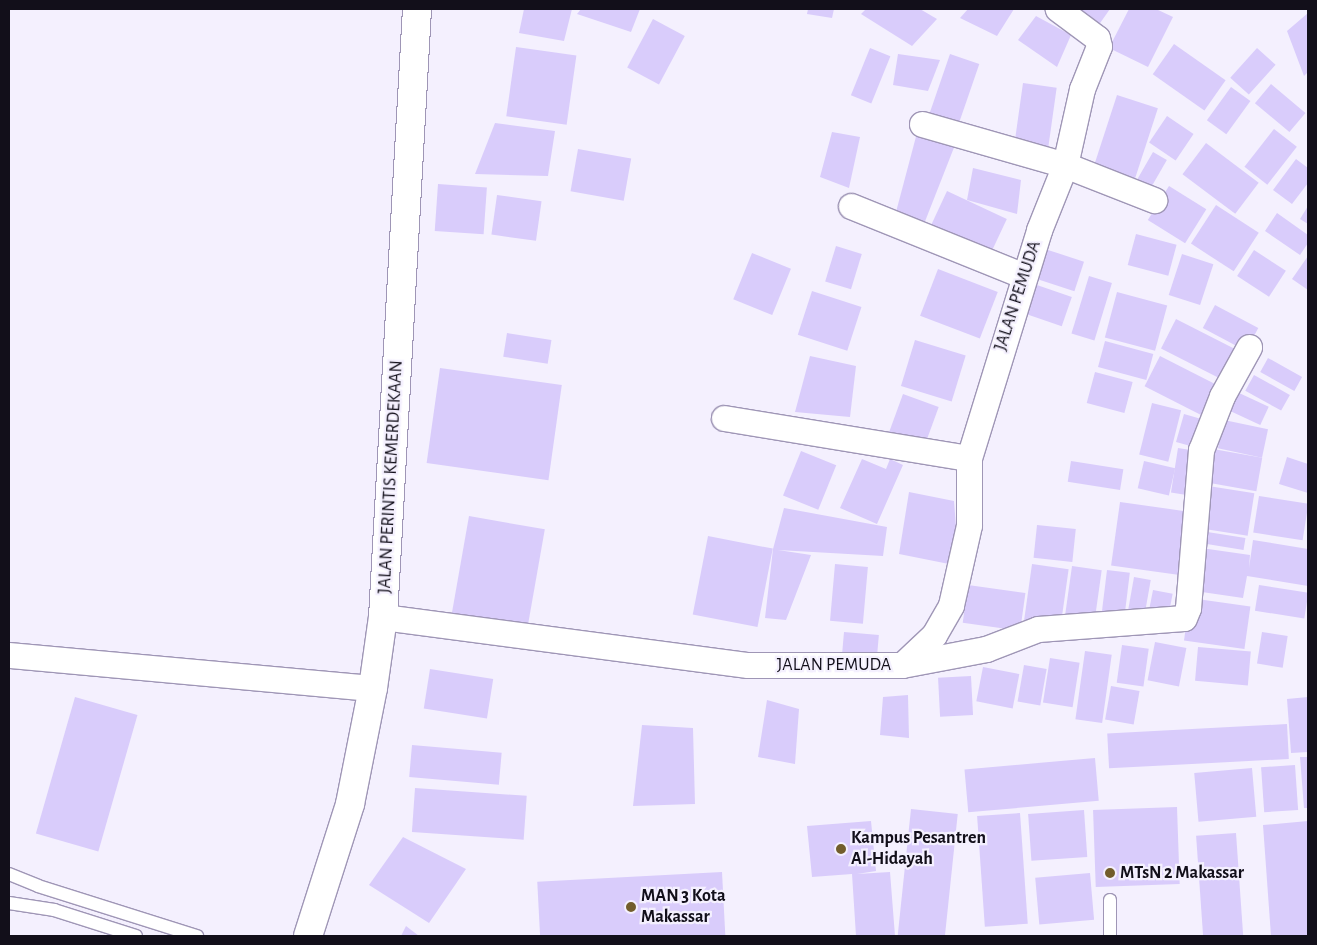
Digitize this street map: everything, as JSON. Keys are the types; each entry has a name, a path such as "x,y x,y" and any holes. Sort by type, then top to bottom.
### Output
{"highway":[{"name":"JALAN PERINTIS KEMERDEKAAN","path":"308,936 350,804 372,695 383,617 417,9"}],"street":[{"name":"JALAN PEMUDA","path":"383,617 748,665 902,665 934,635 952,604 969,525 969,458 1024,276 1065,165 1082,89 1100,41 1058,9"},
{"path":"922,124 1065,165 1154,200"},
{"path":"851,206 1024,276"},
{"path":"902,665 986,649 1038,629 1184,618 1188,608 1201,450 1222,396 1249,347"},
{"path":"724,418 969,458"},
{"path":"9,655 372,695"},
{"path":"9,672 372,695"}],"lane":[{"path":"9,874 38,886 197,936"},
{"path":"35,907 38,886"},
{"path":"1110,900 1110,936"},
{"path":"9,902 35,907 136,936"}],"building":[{"path":"524,9 572,9 564,41 519,33"},
{"path":"581,9 640,9 631,32 577,14"},
{"path":"808,9 834,9 832,18 807,14"},
{"path":"866,9 920,9 937,19 912,46 861,14"},
{"path":"968,9 1014,9 997,36 960,18"},
{"path":"1072,9 1110,9 1098,26"},
{"path":"1129,9 1156,9 1173,17 1148,67 1109,48"},
{"path":"1308,13 1308,72 1304,76 1287,31"},
{"path":"1036,16 1071,35 1057,67 1018,40"},
{"path":"653,19 685,36 659,84 627,68"},
{"path":"1174,44 1226,80 1204,110 1153,74"},
{"path":"516,47 576,55 567,125 506,116"},
{"path":"870,48 890,56 871,104 851,95"},
{"path":"1257,48 1276,65 1249,94 1230,78"},
{"path":"898,54 940,60 928,91 893,85"},
{"path":"950,54 979,64 957,129 928,119"},
{"path":"1023,83 1057,88 1048,152 1014,147"},
{"path":"1271,84 1305,113 1289,132 1255,103"},
{"path":"1231,87 1250,101 1226,134 1207,120"},
{"path":"1117,95 1158,108 1133,184 1092,171"},
{"path":"1167,116 1194,134 1176,160 1149,143"},
{"path":"495,123 555,131 548,176 475,174"},
{"path":"918,129 955,145 924,224 896,212"},
{"path":"1274,129 1297,147 1267,185 1244,167"},
{"path":"832,132 860,137 849,188 820,177"},
{"path":"1206,143 1259,183 1235,214 1183,174"},
{"path":"578,149 631,158 624,201 571,191"},
{"path":"1153,152 1167,160 1148,193 1134,185"},
{"path":"1296,159 1308,168 1308,183 1292,204 1273,190"},
{"path":"973,168 1021,180 1017,214 967,200"},
{"path":"438,184 487,187 484,234 435,231"},
{"path":"1169,186 1206,209 1185,243 1148,220"},
{"path":"947,191 1007,219 989,256 930,228"},
{"path":"497,195 542,201 536,241 491,235"},
{"path":"1216,205 1259,233 1234,271 1191,244"},
{"path":"1308,206 1308,224 1300,219"},
{"path":"1277,213 1308,235 1308,243 1300,255 1265,231"},
{"path":"1136,234 1177,245 1168,276 1128,265"},
{"path":"836,246 862,254 851,289 825,281"},
{"path":"1045,249 1084,262 1074,291 1035,278"},
{"path":"1254,250 1286,271 1269,297 1237,276"},
{"path":"752,253 791,269 772,315 733,299"},
{"path":"1182,254 1213,264 1200,305 1169,295"},
{"path":"1308,256 1308,290 1292,279"},
{"path":"938,269 998,292 980,339 920,316"},
{"path":"1089,276 1112,283 1094,340 1071,333"},
{"path":"1034,284 1072,297 1062,326 1024,313"},
{"path":"812,291 861,307 847,351 798,335"},
{"path":"1117,292 1167,305 1155,351 1105,337"},
{"path":"1215,305 1258,328 1246,351 1203,328"},
{"path":"1176,319 1243,353 1228,382 1161,348"},
{"path":"507,333 551,340 548,364 503,357"},
{"path":"915,340 966,355 952,401 901,386"},
{"path":"1105,341 1153,354 1146,380 1098,367"},
{"path":"810,356 856,366 850,417 795,412"},
{"path":"1160,356 1222,388 1207,418 1145,386"},
{"path":"1268,358 1302,377 1294,391 1260,372"},
{"path":"440,368 562,385 548,480 427,463"},
{"path":"1095,372 1133,382 1124,413 1087,403"},
{"path":"1254,375 1290,395 1281,411 1245,391"},
{"path":"1237,392 1269,407 1260,425 1229,410"},
{"path":"903,394 939,407 924,446 889,433"},
{"path":"1152,403 1181,410 1168,462 1139,454"},
{"path":"1184,414 1201,419 1193,447 1176,442"},
{"path":"1224,420 1268,429 1262,458 1218,448"},
{"path":"1178,448 1197,451 1190,495 1171,492"},
{"path":"1213,449 1262,458 1256,491 1207,482"},
{"path":"801,451 836,465 818,510 783,496"},
{"path":"1287,457 1308,464 1308,493 1279,484"},
{"path":"862,459 886,469 890,459 903,465 877,524 840,508"},
{"path":"1071,461 1123,469 1120,490 1068,482"},
{"path":"1144,461 1175,468 1169,495 1138,488"},
{"path":"1202,485 1254,493 1248,536 1195,527"},
{"path":"909,492 954,501 959,566 899,554"},
{"path":"1259,496 1308,504 1303,540 1253,533"},
{"path":"1120,502 1190,512 1181,575 1111,565"},
{"path":"784,508 887,527 883,556 778,550 811,555 786,620 765,618 773,549"},
{"path":"469,516 545,529 527,630 451,616"},
{"path":"1037,525 1076,529 1072,562 1034,558"},
{"path":"1201,531 1245,538 1244,550 1199,543"},
{"path":"708,536 773,549 758,627 693,615"},
{"path":"1253,540 1308,549 1308,586 1247,576 1243,598 1195,591 1201,548 1250,555 1249,568"},
{"path":"835,564 868,567 863,624 830,621"},
{"path":"1032,564 1069,569 1061,626 1024,620"},
{"path":"1072,566 1102,570 1094,625 1064,620"},
{"path":"1107,570 1130,573 1124,622 1101,620"},
{"path":"1134,577 1151,580 1143,622 1127,619"},
{"path":"968,585 1025,593 1020,631 963,623"},
{"path":"1259,585 1308,593 1304,619 1255,611"},
{"path":"1153,590 1173,594 1168,616 1149,613"},
{"path":"1190,598 1250,606 1244,649 1184,641"},
{"path":"844,632 879,635 877,661 842,658"},
{"path":"1262,632 1288,636 1283,668 1257,664"},
{"path":"1155,642 1186,648 1179,686 1148,680"},
{"path":"1122,645 1149,649 1143,686 1117,683"},
{"path":"1198,647 1251,652 1248,685 1195,681"},
{"path":"1085,651 1112,655 1102,723 1075,719"},
{"path":"1050,658 1080,663 1073,707 1043,702"},
{"path":"1024,665 1047,669 1040,705 1018,701"},
{"path":"983,667 1019,674 1013,708 976,701"},
{"path":"430,669 493,679 487,719 424,709"},
{"path":"971,676 973,715 940,717 938,678"},
{"path":"1111,686 1140,691 1134,725 1105,719"},
{"path":"908,695 909,738 880,735 883,697"},
{"path":"75,697 137,715 98,851 36,833"},
{"path":"1308,697 1308,752 1291,753 1287,699"},
{"path":"767,700 799,709 795,764 758,757"},
{"path":"1287,724 1289,759 1109,768 1107,733"},
{"path":"642,725 693,728 695,804 633,806"},
{"path":"412,745 502,753 499,785 409,777"},
{"path":"1300,757 1308,757 1308,808 1304,808"},
{"path":"1095,758 1099,801 968,812 964,769"},
{"path":"1295,765 1298,810 1264,812 1261,767"},
{"path":"1252,768 1256,817 1198,822 1194,773"},
{"path":"415,788 527,796 524,840 412,832"},
{"path":"1177,807 1180,884 1096,887 1093,810"},
{"path":"911,809 958,814 945,936 898,936"},
{"path":"1084,810 1087,857 1031,861 1028,814"},
{"path":"1020,813 1028,924 985,927 977,816"},
{"path":"871,821 876,871 857,874 890,872 895,936 856,936 852,874 812,877 807,826"},
{"path":"1308,821 1308,936 1271,936 1263,825"},
{"path":"1236,833 1243,936 1203,936 1196,836"},
{"path":"403,837 466,869 429,923 369,885"},
{"name":"MAN 3 Kota Makassar","path":"722,872 725,936 540,936 537,882"},
{"path":"1090,873 1094,920 1039,925 1035,878"},
{"path":"406,926 419,936 401,936"}],"place":[{"name":"Kampus Pesantren Al-Hidayah","path":"841,849"},
{"name":"MTsN 2 Makassar","path":"1110,873"},
{"name":"MAN 3 Kota Makassar","path":"631,907"}]}
